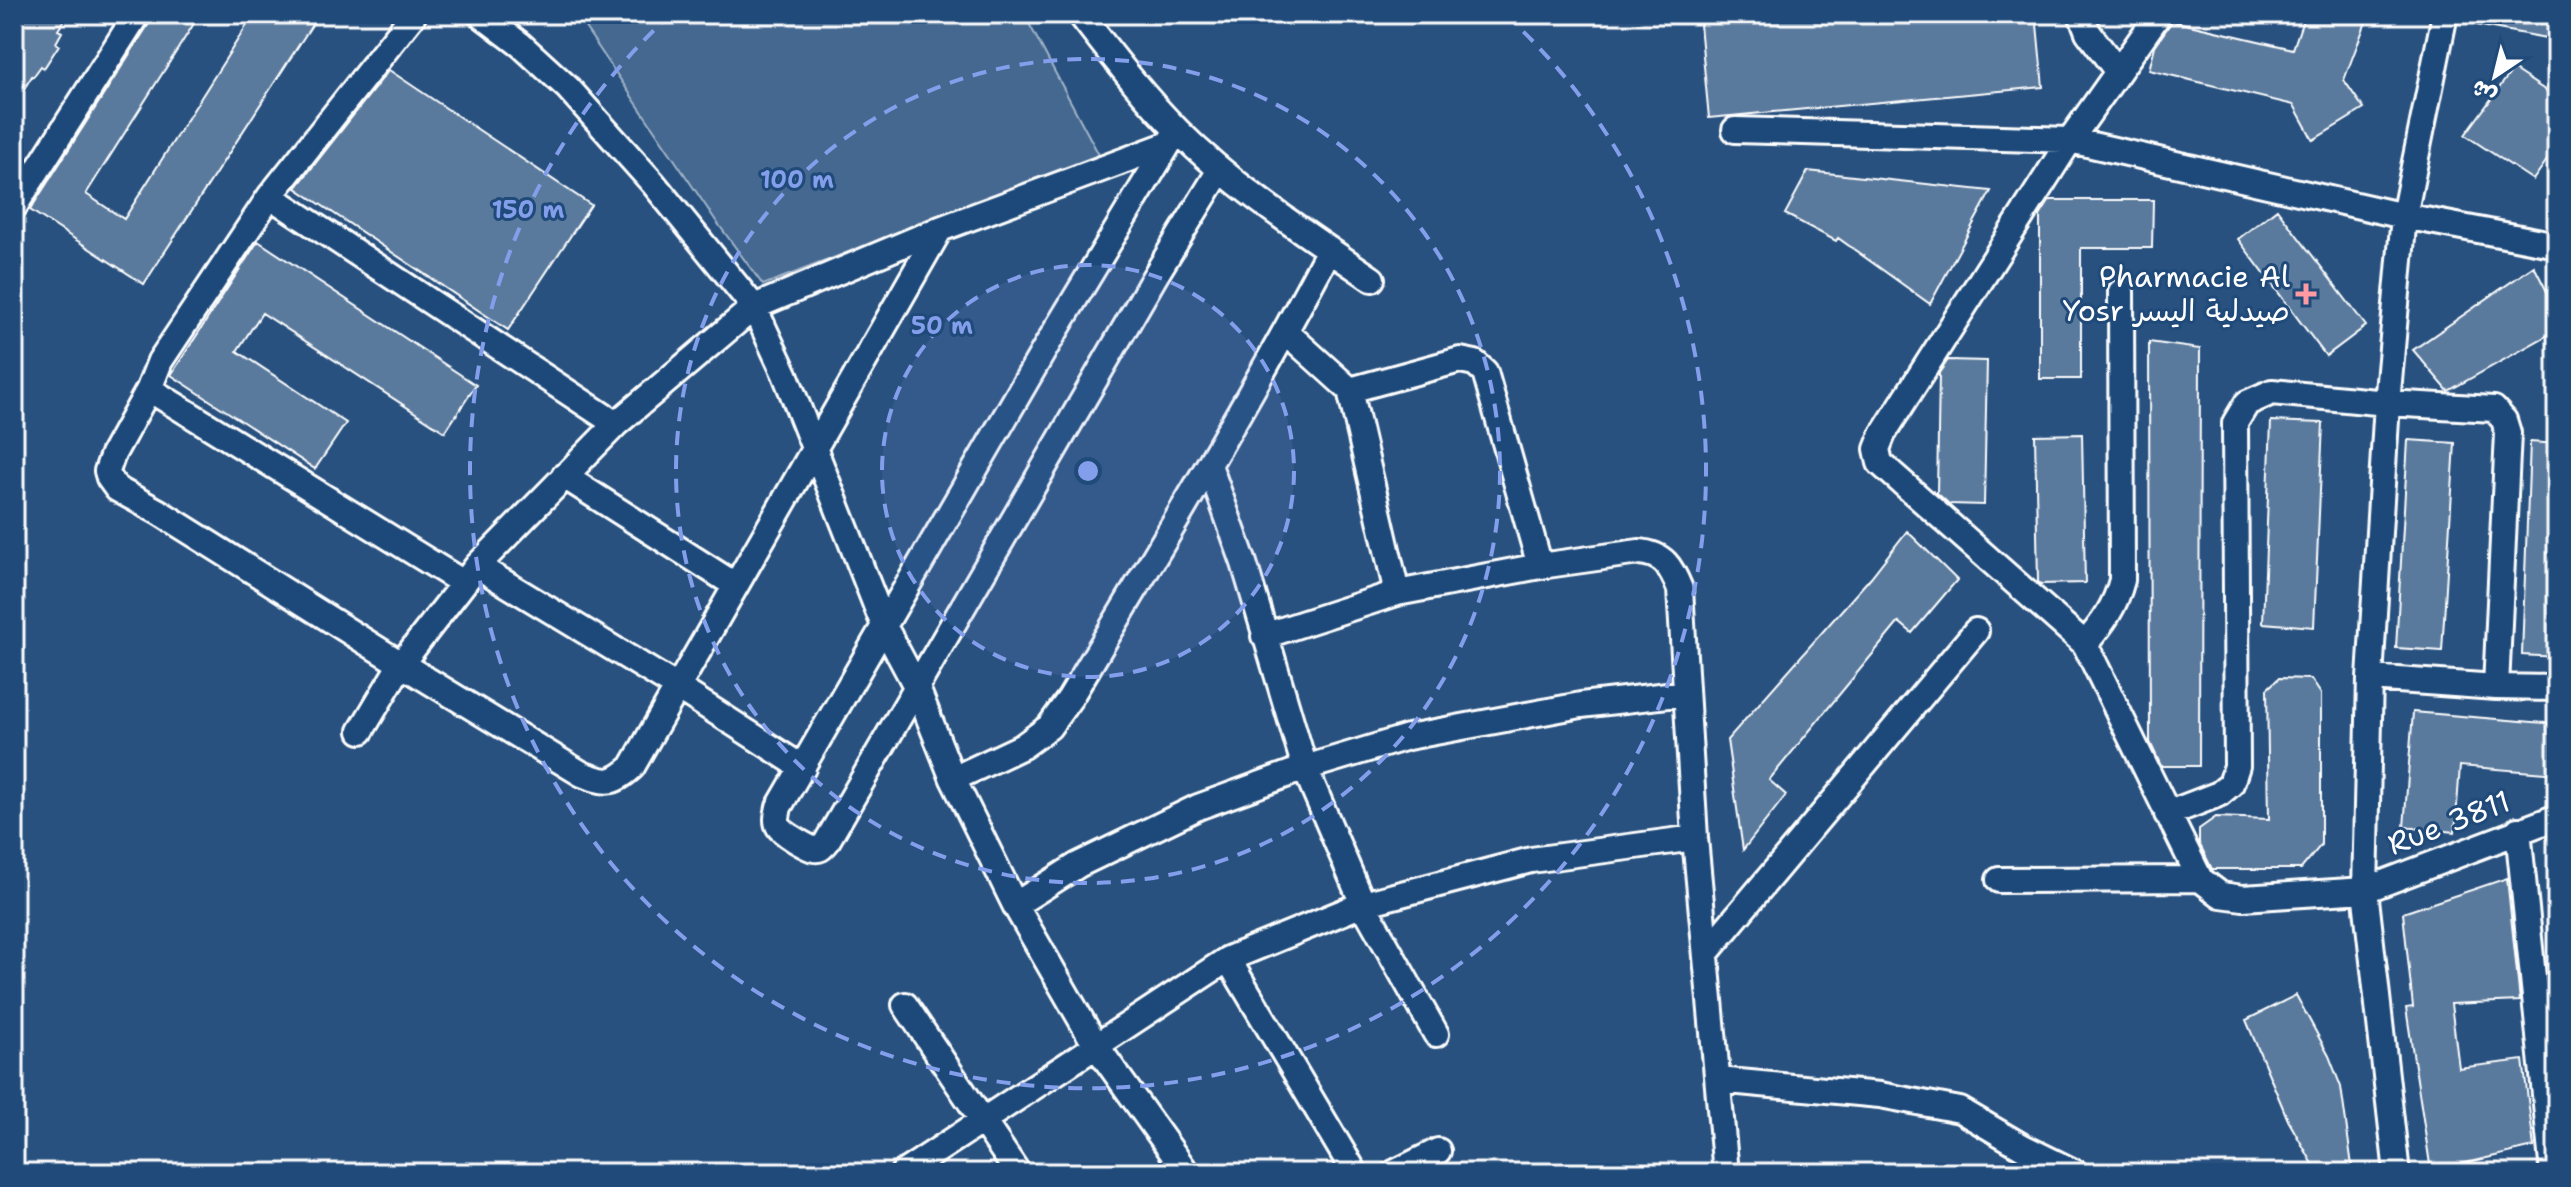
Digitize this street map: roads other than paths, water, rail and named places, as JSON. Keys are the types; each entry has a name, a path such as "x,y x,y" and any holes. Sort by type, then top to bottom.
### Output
{"street":[{"path":"14,207 137,14"},
{"path":"414,14 270,196 160,361 107,471 112,484 123,493 159,512 582,774 603,782 618,780 632,767 940,229"},
{"path":"480,14 521,45 568,88 653,183 754,307 785,374 885,628 917,688 953,779 1015,905 1095,1044 1187,1173"},
{"path":"1080,14 1137,86 1171,138 1372,279"},
{"path":"2081,14 2088,32 2118,72"},
{"path":"1999,880 2200,879 2085,644 1880,463 1877,449 1883,434 2070,140 2159,14"},
{"path":"2397,1173 2365,890 2370,678 2387,403 2404,216 2445,14"},
{"path":"1735,130 2070,140 2404,216 2557,245"},
{"path":"361,731 401,664 469,574 616,424 754,307 940,229 1171,138"},
{"path":"1171,138 779,807 778,826 784,833 813,849 821,848 1220,170"},
{"path":"270,196 616,424"},
{"path":"953,779 1023,746 1049,727 1070,698 1286,332 1329,250"},
{"path":"2085,644 2109,616 2122,580 2121,292"},
{"path":"1286,332 1350,390 1397,593"},
{"path":"1350,390 1460,360 1475,363 1485,372 1540,566"},
{"path":"149,389 469,574 677,687 803,768"},
{"path":"2167,814 2219,794 2231,784 2237,766 2235,423 2247,403 2272,392 2494,409 2504,420 2508,433 2496,687"},
{"path":"1209,465 1244,563 1305,768 1363,904 1436,1034"},
{"path":"564,476 735,585"},
{"path":"1264,636 1397,593 1540,566 1639,552 1653,553 1671,567 1680,589 1695,838 1726,1173"},
{"path":"1706,953 1976,631"},
{"path":"2370,678 2557,688"},
{"path":"1015,905 1078,865 1198,807 1305,768 1408,737 1581,705 1685,693"},
{"name":"Rue 3811","path":"2200,879 2221,895 2243,898 2365,890 2557,817"},
{"path":"2518,830 2551,1171"},
{"path":"903,1173 1228,959 1363,904 1531,860 1695,838"},
{"path":"1228,959 1355,1173"},
{"path":"905,1005 1018,1173"},
{"path":"1718,1080 1880,1095 1960,1110 2023,1147 2076,1173"},
{"path":"1394,1173 1438,1151"}],"place":[{"name":"Pharmacie Al Yosr صيدلية اليسر","path":"2306,294"}]}
